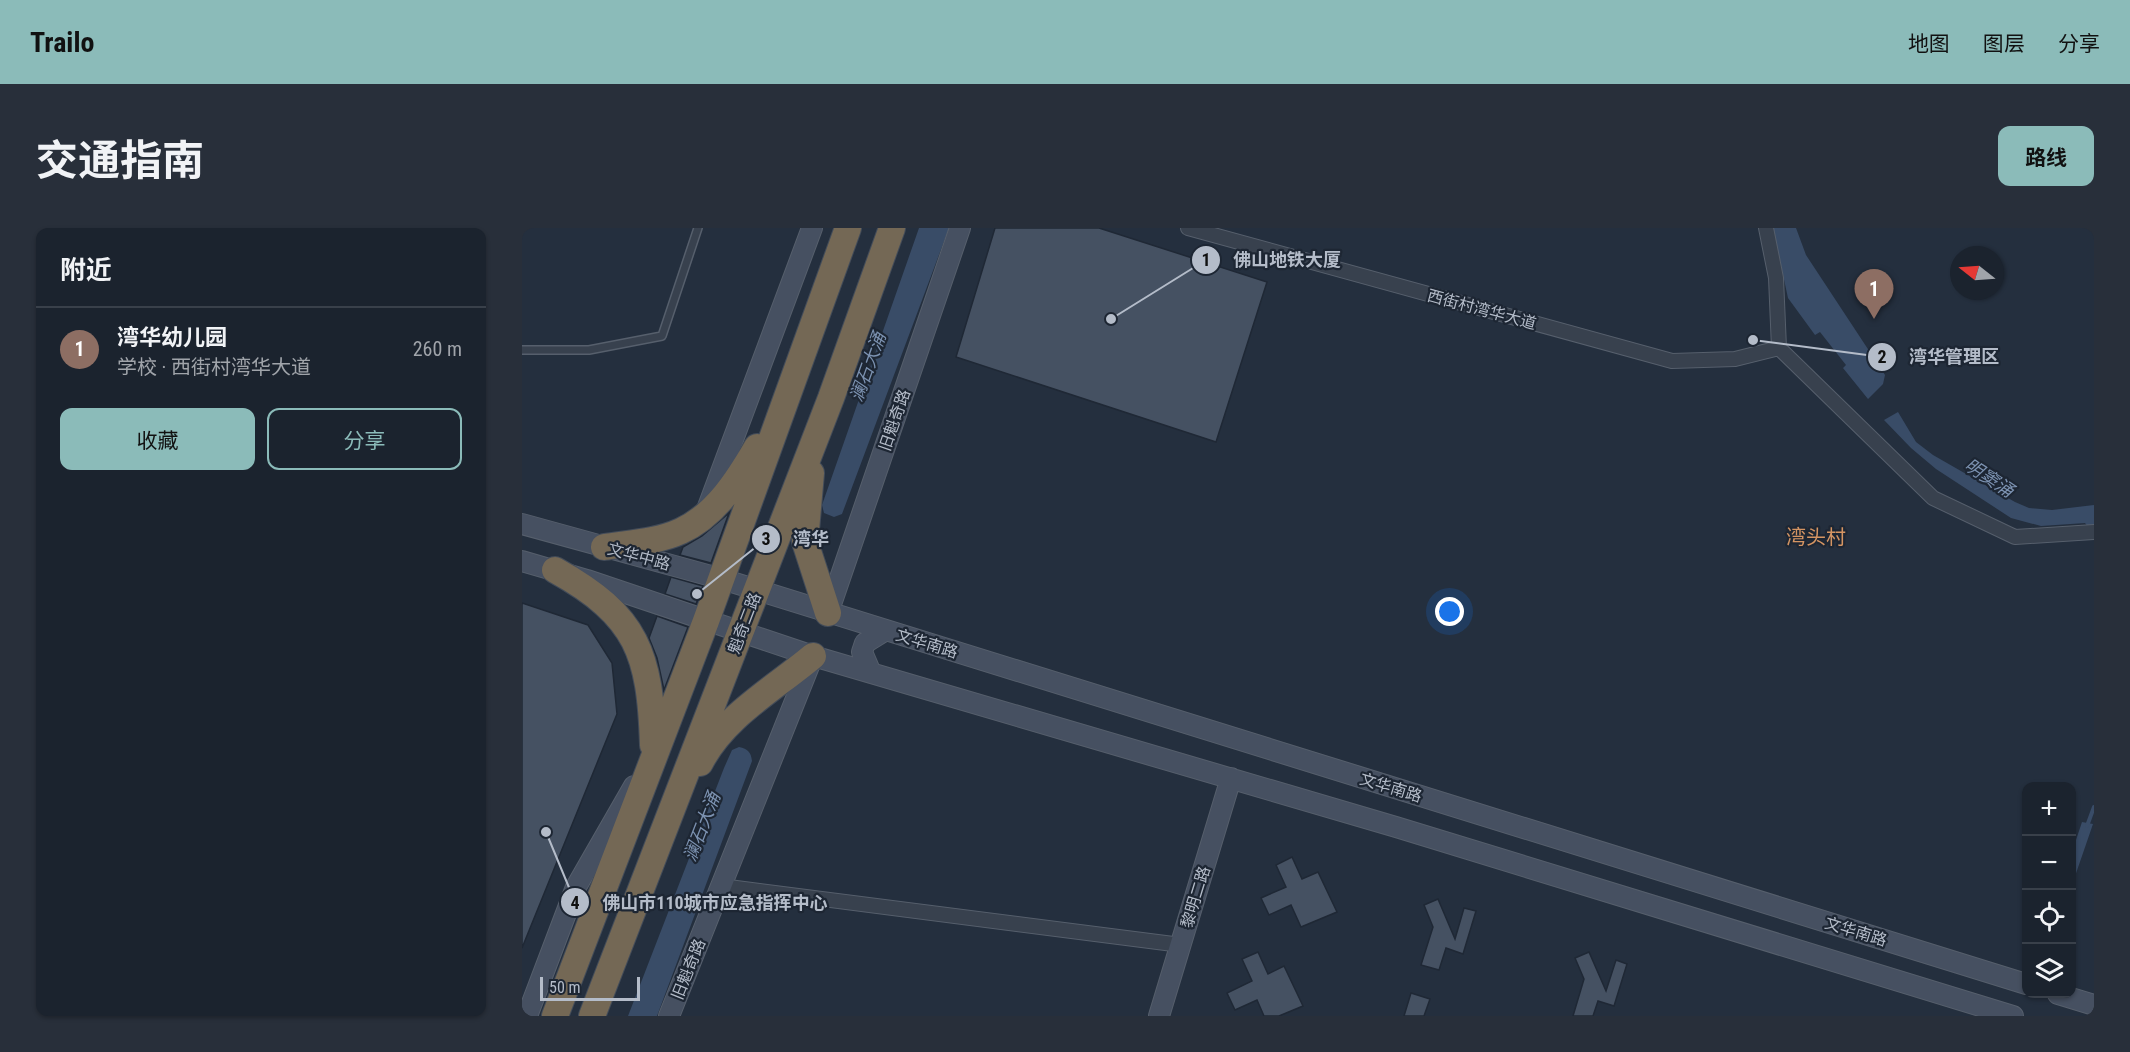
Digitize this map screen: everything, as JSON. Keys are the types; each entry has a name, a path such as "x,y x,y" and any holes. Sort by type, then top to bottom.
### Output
{"highway":[{"path":"555,1016 722,579 848,228"},
{"name":"魁奇二路","path":"592,1016 813,444 892,228"},
{"path":"604,547 650,541 682,531 705,514 734,485 796,375"},
{"path":"813,444 805,542 828,613"},
{"path":"555,570 588,588 622,621 639,648 651,691 653,756"},
{"path":"658,843 708,747 747,706 778,685 813,656"}],"main road":[{"path":"705,514 812,228"},
{"name":"旧魁奇路","path":"828,613 960,228"},
{"name":"文华中路","path":"522,524 756,590"},
{"path":"522,561 813,656 1231,778 2013,1016"},
{"name":"文华南路","path":"756,590 2022,983"},
{"path":"871,673 862,652 865,643 886,630"},
{"name":"旧魁奇路","path":"669,1016 813,656"},
{"path":"527,1016 576,887 604,834 653,756"},
{"name":"黎明二路","path":"1160,1016 1231,778"},
{"path":"2073,998 2094,1005"}],"street":[{"name":"西街村湾华大道","path":"1188,228 1672,361 1735,358 1779,348"},
{"path":"1766,228 1776,278 1779,348 1933,498 2015,537 2094,532"},
{"path":"721,886 1181,945"}],"lane":[{"path":"522,350 589,350 662,336 698,228"}],"water":[{"path":"919,228 949,228 842,514 834,517 824,513 822,505"},
{"path":"1773,228 1796,228 1806,255 1885,375 1883,384 1868,399 1843,368 1846,365 1820,332 1815,335 1788,298"},
{"path":"1898,412 1916,442 1933,455 2029,508 2052,510 2094,505 2094,526 2088,527 2085,523 2041,526 2011,518 1936,469 1911,448 1884,420"},
{"name":"澜石大涌","path":"739,747 748,751 752,761 657,1016 628,1016 724,768 732,750"},
{"path":"2082,822 2093,824 2076,873 2076,840"}],"building":[{"path":"995,228 1099,228 1267,282 1216,442 956,357"},
{"path":"729,513 711,563 680,555 683,547 702,536"},
{"path":"671,577 703,586 696,604 665,594"},
{"path":"522,603 588,625 612,663 617,714 522,948"},
{"path":"657,616 688,627 664,690 657,658 649,638"},
{"path":"1292,857 1302,879 1318,872 1337,912 1301,927 1291,905 1269,915 1261,898 1286,887 1276,865"},
{"path":"1438,899 1455,939 1464,908 1476,911 1463,954 1446,948 1439,970 1421,965 1433,927 1424,905"},
{"path":"1258,952 1268,974 1284,966 1303,1006 1279,1016 1264,1016 1257,1000 1235,1010 1227,993 1252,981 1242,959"},
{"path":"1589,952 1606,991 1616,960 1627,964 1614,1006 1598,1001 1593,1016 1573,1016 1584,979 1575,958"},
{"path":"1411,993 1430,999 1424,1016 1404,1016"}],"waterway":[{"path":"2087,826 2094,807"}],"place":[{"name":"佛山地铁大厦","path":"1111,319"},
{"name":"湾华幼儿园","path":"1874,319"},
{"name":"湾华管理区","path":"1753,340"},
{"name":"湾华","path":"697,594"},
{"name":"佛山市110城市应急指挥中心","path":"546,832"}],"district":[{"name":"湾头村","path":"1816,537"}],"water label":[{"name":"明窦涌","path":"1989,478"}]}
